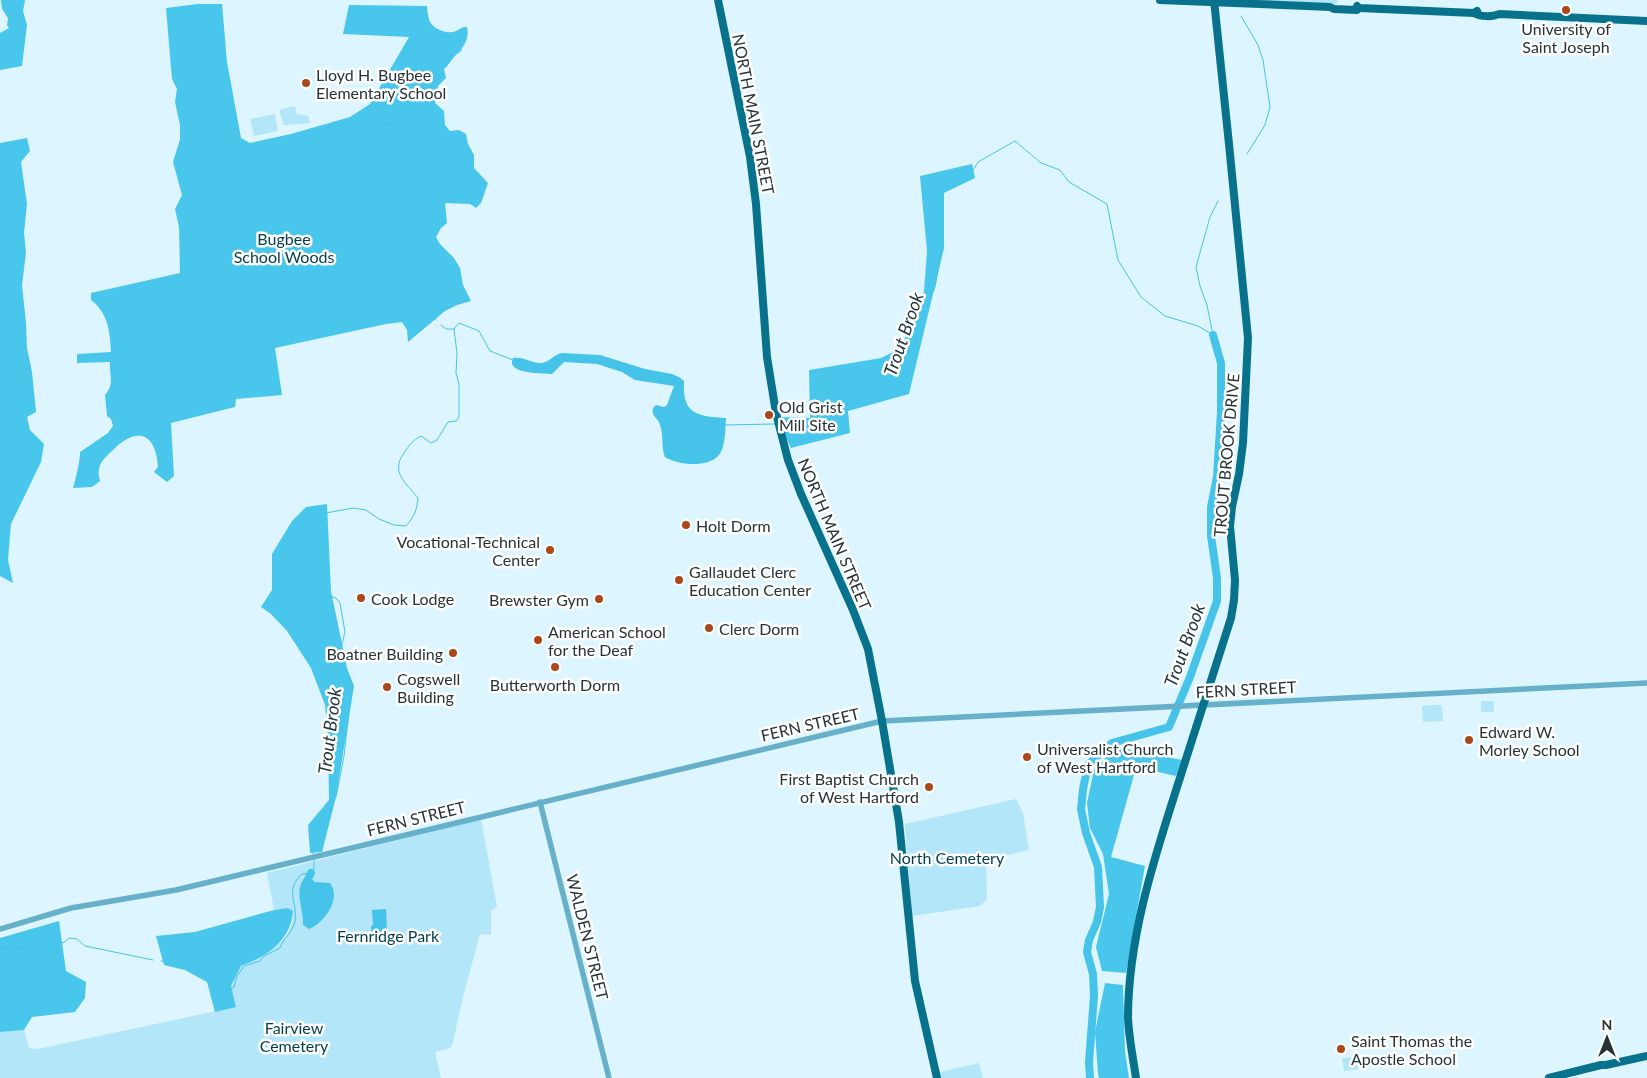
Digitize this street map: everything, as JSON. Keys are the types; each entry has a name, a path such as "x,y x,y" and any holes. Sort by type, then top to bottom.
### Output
{"main road":[{"name":"NORTH MAIN STREET","path":"718,0 750,157 756,204 767,357 779,429 801,494 863,635 882,721 899,822 915,981 937,1078"},
{"path":"1160,0 1330,7 1334,5 1356,6 1359,8 1474,13 1477,11 1496,12 1499,14 1647,20"},
{"name":"TROUT BROOK DRIVE","path":"1136,1078 1128,1017 1136,942 1150,874 1231,618 1234,600 1235,571 1230,526 1233,498 1240,474 1243,450 1248,329 1214,1"},
{"path":"1549,1078 1647,1056"},
{"path":"1566,1078 1602,1069 1606,1065"}],"street":[{"name":"FERN STREET","path":"0,928 57,912 155,895 882,721 1647,684"},
{"name":"WALDEN STREET","path":"540,802 609,1078"}],"green space":[{"path":"1,0 25,0 23,11 27,25 22,66 0,70 0,33 9,28 7,25 8,18 2,9"},
{"path":"1256,0 1337,0 1337,4"},
{"name":"Bugbee School Woods","path":"198,4 222,4 227,62 241,138 250,143 291,134 350,117 370,104 409,37 343,34 349,5 427,6 430,22 438,29 445,32 453,32 467,27 468,35 465,43 444,69 446,78 438,86 435,103 444,111 445,125 450,131 459,130 466,134 468,144 474,155 474,168 488,183 481,203 476,208 470,204 445,203 447,223 441,228 436,237 460,268 463,285 471,301 445,311 408,342 407,330 402,322 275,348 282,395 236,399 235,407 171,423 174,476 167,482 154,472 158,467 153,447 149,440 137,436 122,442 104,458 99,469 100,481 92,487 73,488 80,452 108,433 113,426 111,419 107,416 105,395 111,383 110,362 77,363 77,354 111,352 110,337 105,317 91,300 91,293 180,273 179,227 175,209 182,195 173,162 180,139 180,125 175,102 177,89 172,79 166,8"},
{"path":"295,106 297,114 308,116 310,123 284,125 279,110"},
{"path":"275,114 278,131 254,136 250,119"},
{"path":"27,138 30,151 21,162 27,204 24,233 26,253 22,285 27,348 32,372 36,412 27,417 30,430 44,444 41,462 11,524 8,560 13,583 0,576 0,143"},
{"path":"972,164 975,178 944,193 944,248 909,394 848,411 850,433 791,448 784,433 780,417 810,418 809,370 881,358 901,348 924,291 927,251 920,176"},
{"path":"327,504 331,591 347,668 354,686 336,797 322,852 310,853 308,825 329,800 328,737 325,705 311,668 287,631 271,614 261,607 272,590 272,554 292,521 306,507"},
{"path":"1481,701 1494,701 1494,712 1481,712"},
{"path":"1442,705 1443,721 1423,722 1422,706"},
{"path":"1116,747 1182,760 1176,776 1124,764 1121,772 1134,775 1111,857 1145,866 1126,973 1102,971 1096,947 1109,894 1103,854 1090,828 1087,803 1094,770"},
{"name":"North Cemetery","path":"1016,799 1023,813 1029,850 986,860 987,899 980,906 912,916 905,824"},
{"name":"Fernridge Park","path":"481,819 497,907 491,911 491,935 480,934 452,1046 435,1052 441,1078 0,1078 0,1032 24,1030 29,1048 38,1049 235,1007 231,986 241,966 272,950 289,931 292,922 293,911 288,908 274,910 267,873"},
{"path":"288,908 293,911 291,922 288,931 282,939 268,953 241,966 231,986 236,1007 215,1012 207,982 185,970 164,965 156,936 195,932 274,910"},
{"path":"59,921 66,971 86,982 85,998 75,1012 32,1017 24,1030 0,1032 0,938"},
{"path":"1105,983 1123,985 1125,1052 1129,1078 1099,1078 1095,1032"},
{"path":"1357,1057 1358,1069 1344,1071 1342,1058"},
{"path":"979,1063 983,1078 941,1078 940,1072"}],"shaded area":[{"path":"562,353 600,355 679,377 684,381 686,401 694,412 707,416 726,418 725,438 721,453 713,460 700,464 677,462 665,457 661,429 653,413 653,408 656,405 664,407 667,405 674,386 635,380 622,372 597,364 564,362 552,374 526,372 514,367 512,363 513,358 517,358 544,363"},
{"path":"307,875 315,882 330,883 334,896 330,910 320,922 309,929 303,925 299,893 300,887"},
{"path":"386,909 387,930 382,933 386,942 382,943 374,939 372,933 372,910"}],"waterway":[{"path":"359,10 364,19 371,23 396,23 430,34 444,35 461,42 461,51 454,55 437,54 431,60 437,70 437,78 428,84 410,91 411,110 408,129 382,123 376,129 382,143 393,150 389,160 391,167 406,170 422,167 423,175 426,177 427,187 421,191 413,185 408,185 403,191 405,197 422,205 428,218 427,229 439,278 437,285 424,292 420,307 422,316 430,315 436,320"},
{"path":"1241,16 1258,45 1263,60 1270,107 1265,125 1247,154"},
{"path":"408,130 410,136 406,144 419,154 422,167"},
{"name":"Trout Brook","path":"782,424 799,426 819,435 837,424 842,418 850,400 886,394 904,386 918,330 935,287 942,248 938,217 940,206 938,187 952,172 959,171 970,175 978,162 1015,141 1041,163 1060,170 1069,182 1107,204 1118,260 1141,297 1165,316 1198,326 1213,335"},
{"path":"394,150 404,150 409,153 410,159 406,170"},
{"path":"1213,335 1196,267 1210,217 1218,201"},
{"path":"352,280 400,254 403,250 407,250 415,267 410,272 409,279 415,286 418,296 421,295"},
{"path":"234,338 300,311 350,282"},
{"name":"Trout Brook","path":"313,854 311,840 313,833 324,812 336,797 344,756 352,685 339,656 345,632 340,603 336,598 310,591 310,562 303,533 305,524 315,515 353,508 366,510 379,519 394,525 406,526 415,513 418,498 401,477 399,472 400,460 411,443 416,439 421,436 431,443 437,440 448,422 456,421 459,417 459,384 456,373 457,353 454,329 459,323 479,331 490,351 513,360"},
{"path":"441,325 446,329 454,329"},
{"name":"Trout Brook","path":"1090,1078 1089,1062 1094,996 1093,974 1087,952 1100,907 1098,867 1086,833 1081,809 1083,789 1088,765 1112,743 1169,727 1190,677 1217,601 1217,578 1211,536 1211,507 1217,477 1221,412 1221,363 1213,335"},
{"name":"Trout Brook","path":"724,425 775,424"},
{"name":"Trout Brook","path":"161,961 179,964 196,970 221,992 224,993 234,987 237,976 244,966 260,961 264,956 280,948 290,933 295,921 294,886 302,874 311,873 314,869 314,860"},
{"name":"Trout Brook","path":"309,877 311,873"},
{"name":"Trout Brook","path":"0,946 15,949 33,949 48,954 69,938 77,939 85,946 153,960"}],"place":[{"name":"University of Saint Joseph","path":"1566,10"},
{"name":"Lloyd H. Bugbee Elementary School","path":"306,83"},
{"name":"Old Grist Mill Site","path":"769,415"},
{"name":"Holt Dorm","path":"686,525"},
{"name":"Vocational-Technical Center","path":"550,550"},
{"name":"Gallaudet Clerc Education Center","path":"679,580"},
{"name":"Cook Lodge","path":"361,598"},
{"name":"Brewster Gym","path":"599,599"},
{"name":"Clerc Dorm","path":"709,628"},
{"name":"American School for the Deaf","path":"538,640"},
{"name":"Boatner Building","path":"453,653"},
{"name":"Butterworth Dorm","path":"555,667"},
{"name":"Cogswell Building","path":"387,687"},
{"name":"Edward W. Morley School","path":"1469,740"},
{"name":"Universalist Church of West Hartford","path":"1027,757"},
{"name":"First Baptist Church of West Hartford","path":"929,787"},
{"name":"Saint Thomas the Apostle School","path":"1341,1049"}],"park label":[{"name":"Fairview Cemetery","path":"294,1036"}]}
